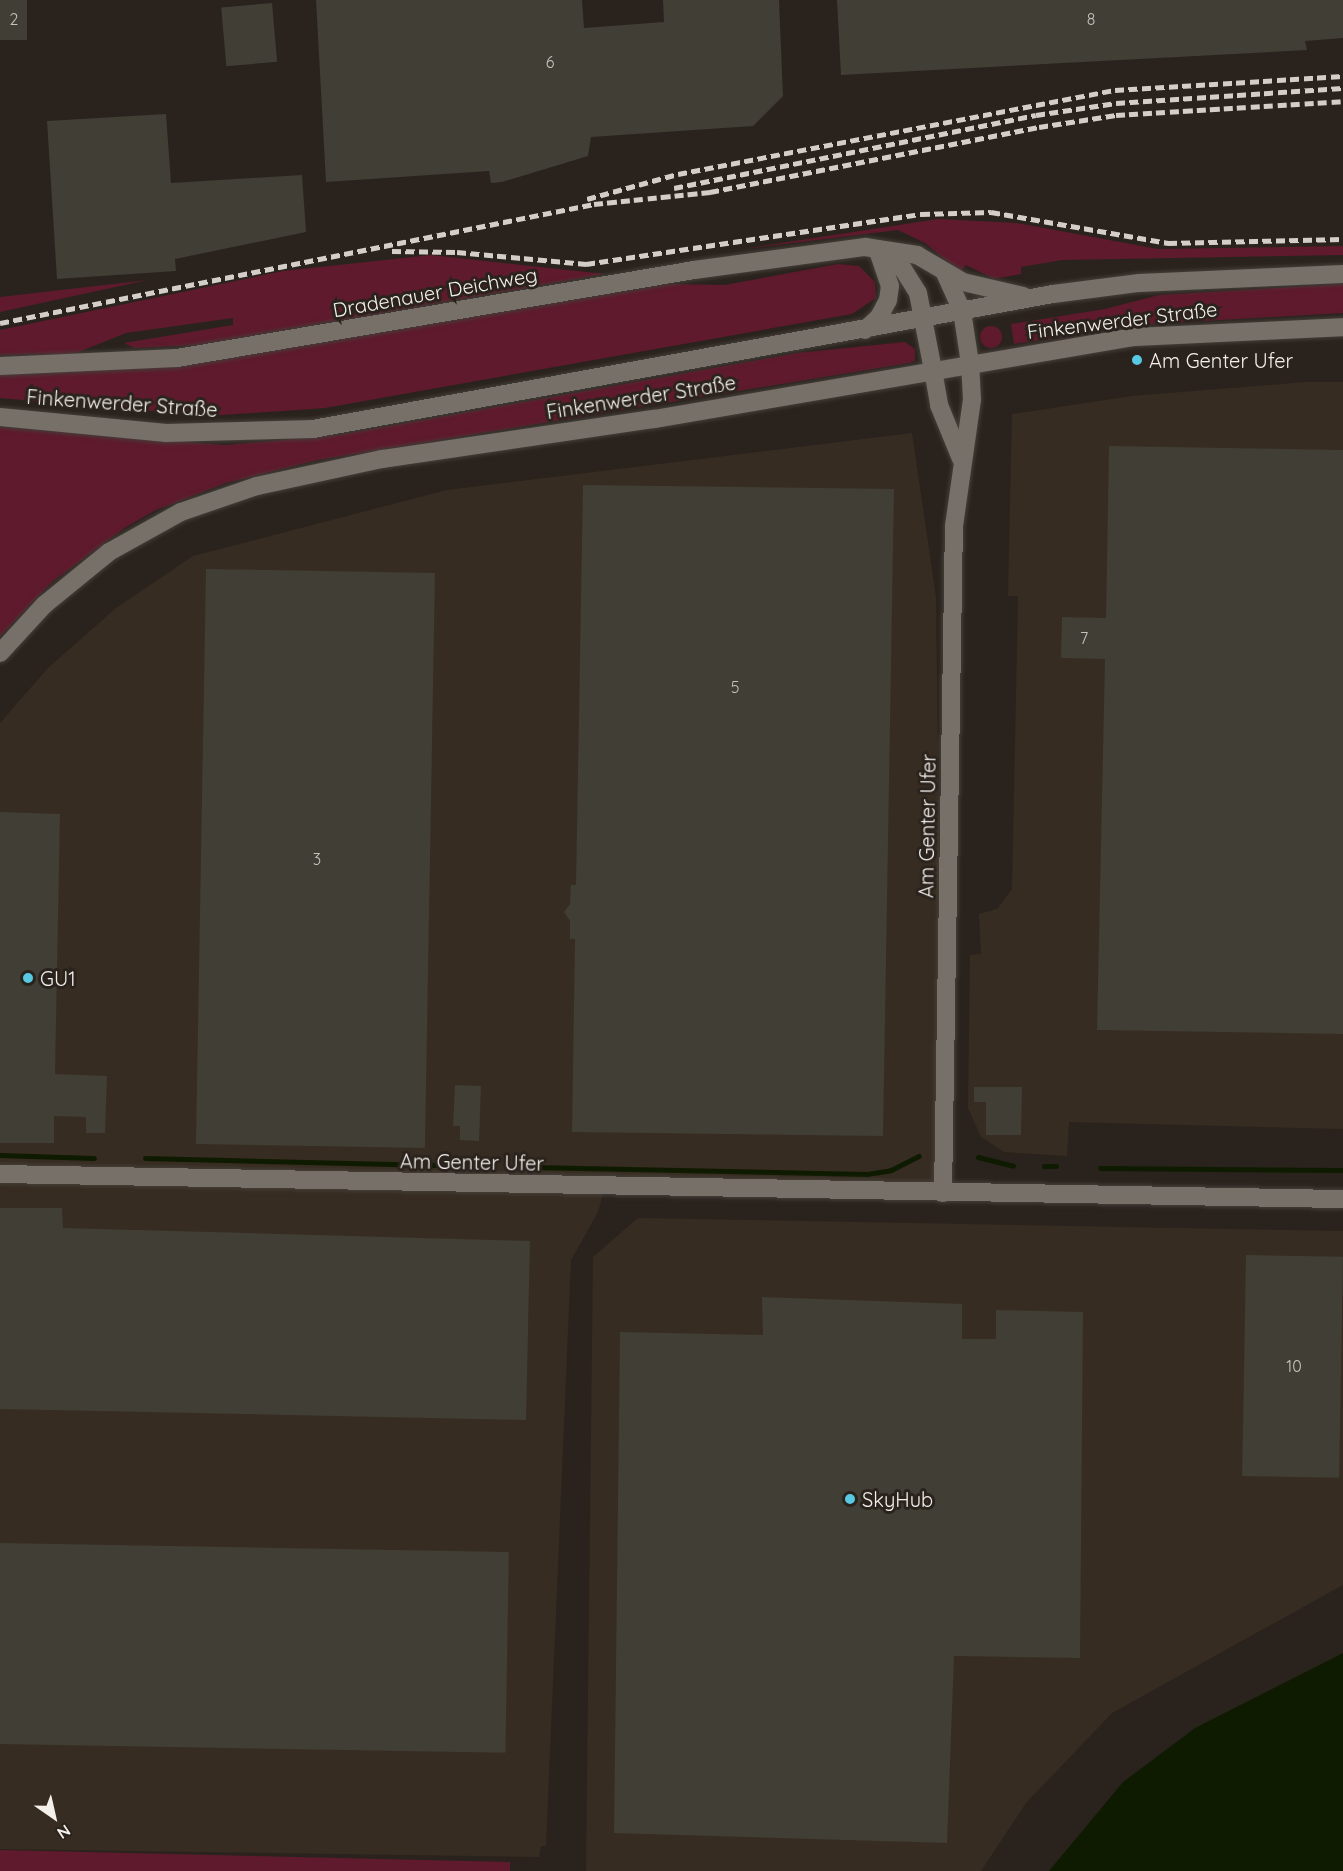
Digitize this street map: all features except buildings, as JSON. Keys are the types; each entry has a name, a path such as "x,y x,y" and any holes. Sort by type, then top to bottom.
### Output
{"main road":[{"name":"Dradenauer Deichweg","path":"0,366 177,358 683,272 876,248 917,255 945,273 972,285 1034,298"},
{"path":"876,248 912,280 926,318 933,370"},
{"path":"863,331 879,317 888,300 890,286 876,248"},
{"path":"945,273 962,311 970,363"},
{"name":"Finkenwerder Straße","path":"0,417 166,433 313,429 863,331 1034,298 1139,283 1343,274"},
{"name":"Finkenwerder Straße","path":"0,653 44,605 109,552 181,512 222,496 382,459 654,419 970,363 1134,337 1343,327"},
{"name":"Am Genter Ufer","path":"943,1193 954,526 961,459 972,400 970,363"},
{"name":"Am Genter Ufer","path":"933,370 939,405 961,459"},
{"name":"Am Genter Ufer","path":"0,1174 1343,1199"}],"shaded area":[{"path":"938,219 1017,223 1158,249 1343,246 1343,255 1062,260 1021,267 1021,274 994,279 966,265 960,272 925,243 898,230 743,249"},
{"path":"431,255 605,274 198,345 134,348 124,343 233,325 233,318 126,333 74,354 0,355 0,330 283,271"},
{"path":"838,264 859,266 875,282 876,298 852,314 325,408 209,416 0,398 0,375 178,366 671,284 725,285"},
{"path":"148,280 0,312 0,297"},
{"path":"1343,284 1343,313 1150,324 1014,344 1011,324 1105,309 1159,295"},
{"path":"991,326 999,329 1002,337 999,345 991,348 983,345 980,337 983,329"},
{"path":"905,342 915,349 915,361 318,460 226,483 156,510 126,527 52,582 0,636 0,427 225,445 338,435 797,353"},
{"path":"1307,382 1343,382 1343,1129 1069,1122 1067,1156 1004,1152 981,1137 968,1108 970,955 981,954 979,914 997,909 1012,889 1018,596 1008,596 1012,414 1132,396"},
{"path":"912,433 936,597 943,1193 605,1187 598,1212 571,1260 546,1846 541,1846 539,1857 0,1849 0,723 48,668 116,608 193,556 447,490"},
{"path":"638,1218 1343,1231 1343,1585 1112,1713 1026,1803 981,1871 586,1871 593,1257"},
{"path":"1343,1653 1343,1871 1049,1871 1123,1782 1195,1728"},
{"path":"0,1850 510,1862 510,1871 0,1871"}],"waterway":[{"path":"0,1155 94,1158"},
{"path":"531,1167 867,1174 891,1170 919,1156"},
{"path":"978,1157 1013,1166"},
{"path":"145,1158 466,1166"},
{"path":"1044,1166 1056,1166"},
{"path":"1100,1168 1343,1170"}],"railway":[{"path":"587,199 678,174 1115,90 1343,76"},
{"path":"674,188 1036,115 1116,103 1343,88"},
{"path":"0,323 594,204 710,192 1039,127 1116,115 1343,101"},
{"path":"392,251 457,252 586,264 921,214 991,212 1168,243 1343,239"}],"place":[{"name":"Am Genter Ufer","path":"1137,360"},
{"name":"GU1","path":"28,978"},
{"name":"SkyHub","path":"850,1499"}]}
